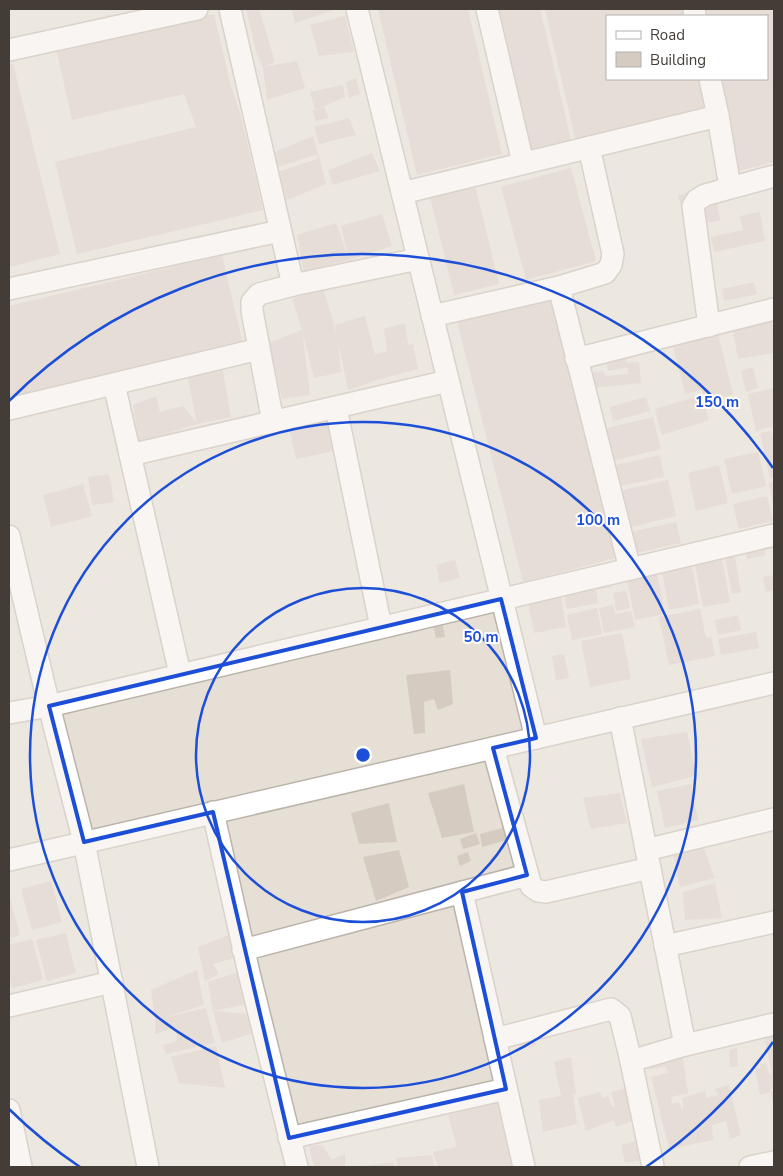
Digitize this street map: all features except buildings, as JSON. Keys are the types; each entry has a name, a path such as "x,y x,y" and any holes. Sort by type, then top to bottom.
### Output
{"street":[{"path":"9,50 197,9"},
{"path":"230,9 293,285"},
{"path":"356,9 536,738"},
{"path":"487,9 523,163"},
{"path":"710,80 730,187"},
{"path":"402,193 718,116"},
{"path":"432,316 558,287 605,273 611,265 613,254 589,147"},
{"path":"709,326 692,206 705,195 774,176"},
{"path":"9,289 280,231"},
{"path":"273,422 252,302 259,294 418,258"},
{"path":"558,287 630,569"},
{"path":"576,359 774,310"},
{"path":"9,408 259,349"},
{"path":"130,455 448,381"},
{"path":"114,384 180,674"},
{"path":"336,408 381,627"},
{"path":"9,713 49,706 774,535"},
{"path":"9,536 49,706 84,842 148,1167"},
{"path":"9,860 774,683"},
{"path":"620,718 685,1045"},
{"path":"493,748 527,876 531,886 538,891 546,892 774,819"},
{"path":"213,812 243,950 297,1167"},
{"path":"243,950 527,876"},
{"path":"462,892 524,1167"},
{"path":"665,946 774,922"},
{"path":"9,1006 112,982"},
{"path":"495,1039 610,1009 620,1016 653,1167"},
{"path":"631,1061 685,1045 774,1024"},
{"path":"290,1138 506,1089"},
{"path":"9,1110 21,1167"},
{"path":"750,1167 774,1162"}],"highlighted area":[{"path":"501,599 536,738 493,748 527,875 462,892 506,1089 289,1138 213,812 84,842 49,706"}],"shaded area":[{"path":"9,9 774,9 774,1167 9,1167"}]}
